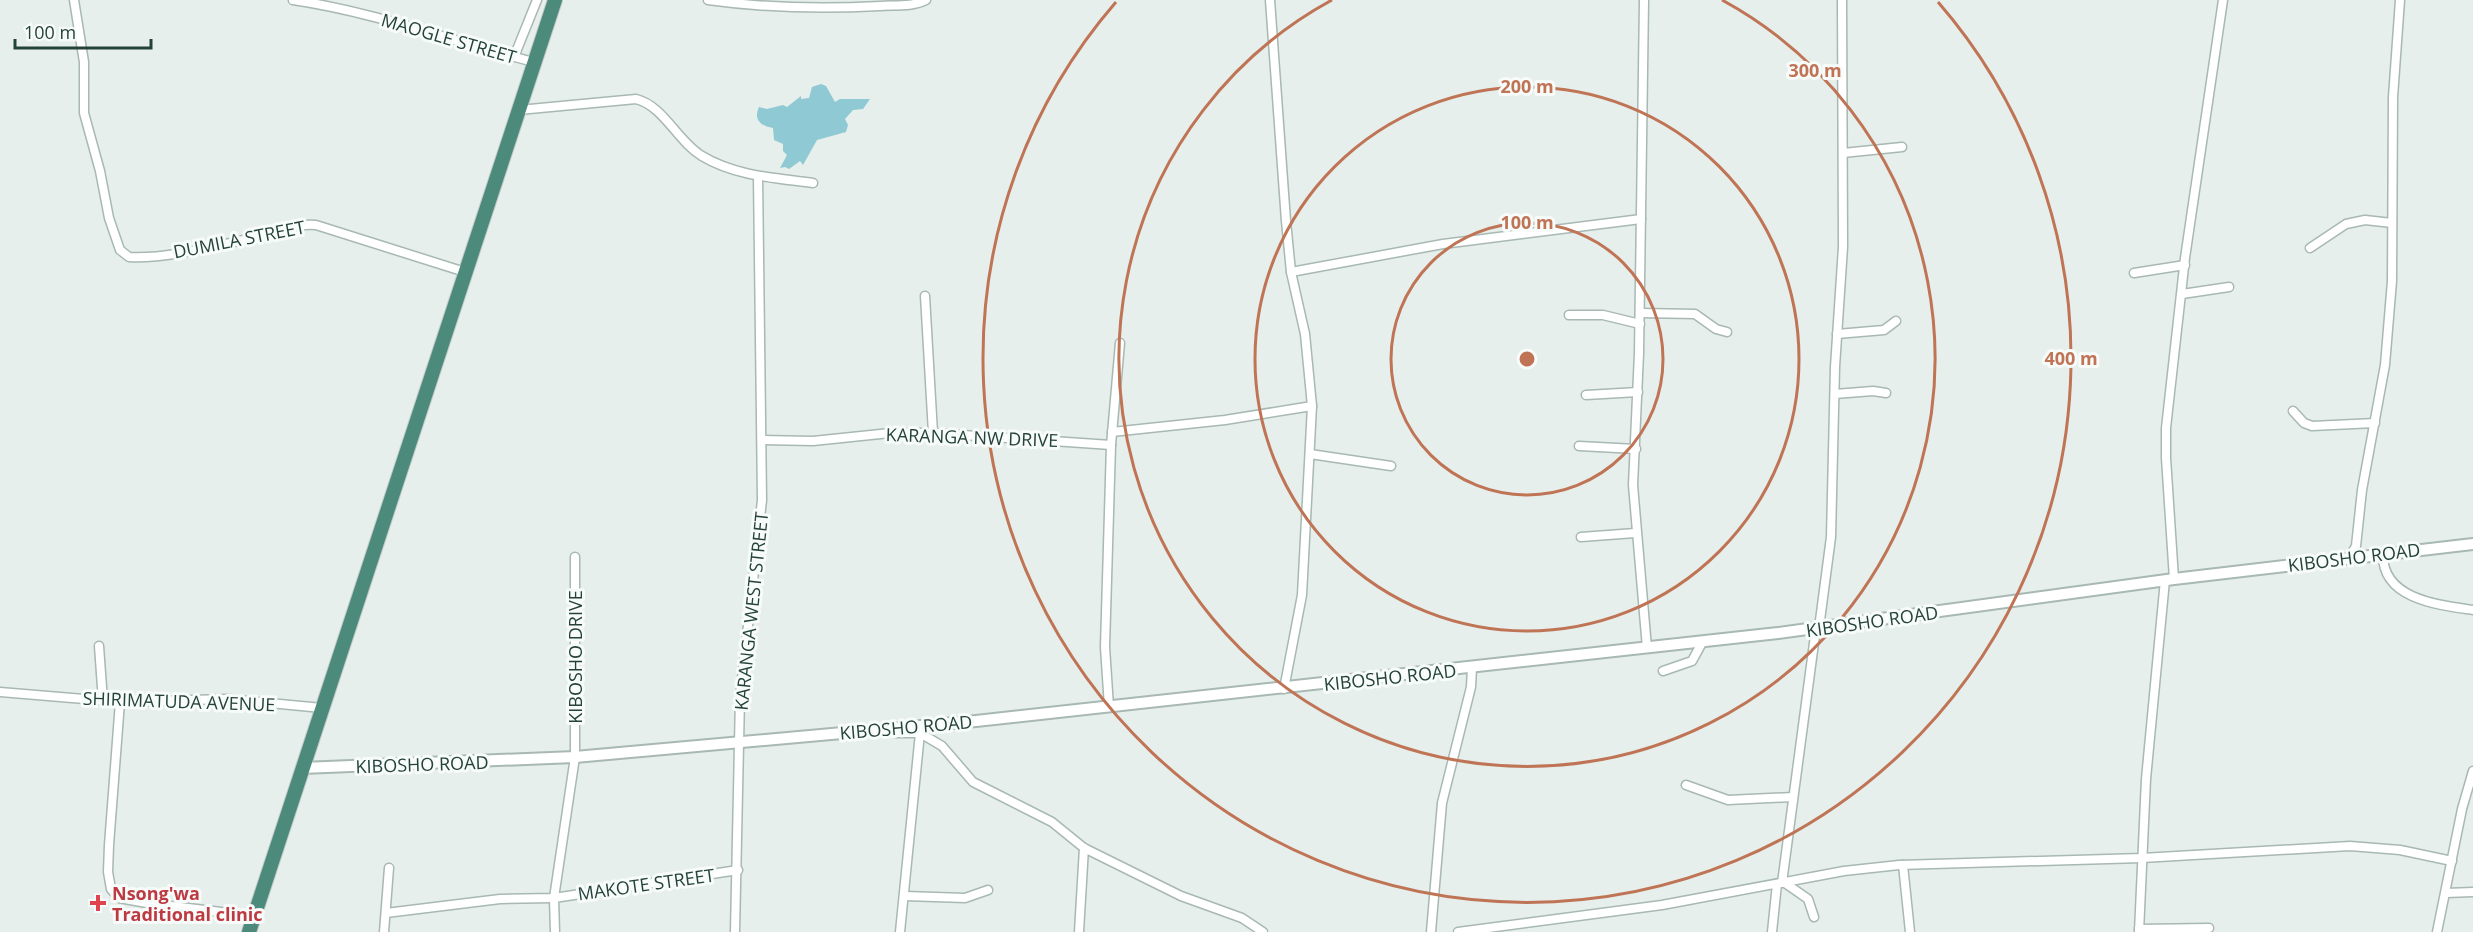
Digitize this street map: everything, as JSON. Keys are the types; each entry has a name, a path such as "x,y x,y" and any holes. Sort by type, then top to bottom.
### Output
{"highway":[{"path":"249,932 556,1"}],"street":[{"name":"DUMILA STREET","path":"74,0 84,62 84,112 100,171 109,218 120,250 129,258 239,241 303,224 316,225 399,249 465,272"},
{"name":"MAOGLE STREET","path":"293,0 360,12 534,62"},
{"path":"514,57 537,0"},
{"path":"708,0 763,7 823,8 906,5 926,0"},
{"path":"1270,0 1292,272 1305,334 1312,406 1302,595 1284,689"},
{"path":"1644,0 1640,324 1633,486 1635,532 1647,648"},
{"path":"1772,932 1782,884 1831,537 1837,334 1843,247 1842,0"},
{"path":"2209,928 2139,930 2146,779 2169,580 2166,428 2185,266 2223,0"},
{"path":"2349,558 2356,546 2362,490 2375,423 2390,310 2393,98 2400,0"},
{"path":"519,110 625,99 644,101 702,156 758,176 813,183"},
{"path":"1843,153 1902,147"},
{"name":"KARANGA WEST STREET","path":"735,932 743,667 762,500 758,176"},
{"path":"1292,272 1443,243 1641,219"},
{"path":"2310,248 2346,224 2365,220 2392,223"},
{"path":"2134,273 2185,266"},
{"path":"2182,294 2229,287"},
{"path":"925,296 933,433"},
{"path":"1569,315 1593,314 1640,324"},
{"path":"1640,314 1695,314 1716,329 1727,332"},
{"path":"1837,334 1884,330 1896,321"},
{"path":"1109,707 1105,647 1111,445 1120,343"},
{"path":"1835,394 1873,391 1886,393"},
{"path":"1586,395 1638,392"},
{"path":"1112,432 1225,420 1312,406"},
{"path":"2293,411 2304,423 2312,426 2375,423"},
{"name":"KARANGA NW DRIVE","path":"762,440 813,441 890,433 933,433 1111,445"},
{"path":"1579,446 1636,449"},
{"path":"1310,454 1391,466"},
{"path":"1581,537 1635,532"},
{"name":"KIBOSHO ROAD","path":"302,768 575,757 845,733 1284,689 1817,628 2169,580 2473,544"},
{"path":"2383,554 2389,580 2406,593 2473,610"},
{"name":"KIBOSHO DRIVE","path":"575,556 575,757"},
{"path":"1663,670 1692,661 1703,641"},
{"path":"99,646 103,701"},
{"path":"1431,932 1442,803 1471,687 1472,667"},
{"name":"SHIRIMATUDA AVENUE","path":"0,692 120,702 227,699 322,708"},
{"path":"120,702 109,845 108,872 111,889 119,898 254,916"},
{"path":"845,733 920,733 942,746 973,782 1052,822 1084,848 1181,896 1242,918 1263,932"},
{"path":"900,932 920,733"},
{"name":"MAKOTE STREET","path":"555,932 554,898 575,757"},
{"path":"2437,932 2473,771"},
{"path":"1686,785 1728,800 1793,797"},
{"path":"1458,932 1662,905 1844,871 1903,864 2142,858 2350,846 2392,849 2452,861"},
{"path":"1079,932 1084,848"},
{"path":"1903,864 1910,932"},
{"path":"384,932 389,868"},
{"name":"MAKOTE STREET","path":"554,898 738,870"},
{"path":"1782,884 1808,899 1814,917"},
{"path":"905,896 965,898 988,891"},
{"path":"2446,893 2473,892"},
{"path":"386,913 500,899 554,898"}],"water":[{"path":"821,84 826,86 835,102 840,99 870,99 863,109 853,110 845,119 848,125 846,132 817,140 803,165 800,161 789,169 780,168 787,155 783,151 783,144 774,140 773,128 759,122 757,112 759,107 767,109 783,105 787,107 801,96 801,99 809,98 812,87"}],"place":[{"name":"Nsong'wa Traditional clinic","path":"98,903"}]}
